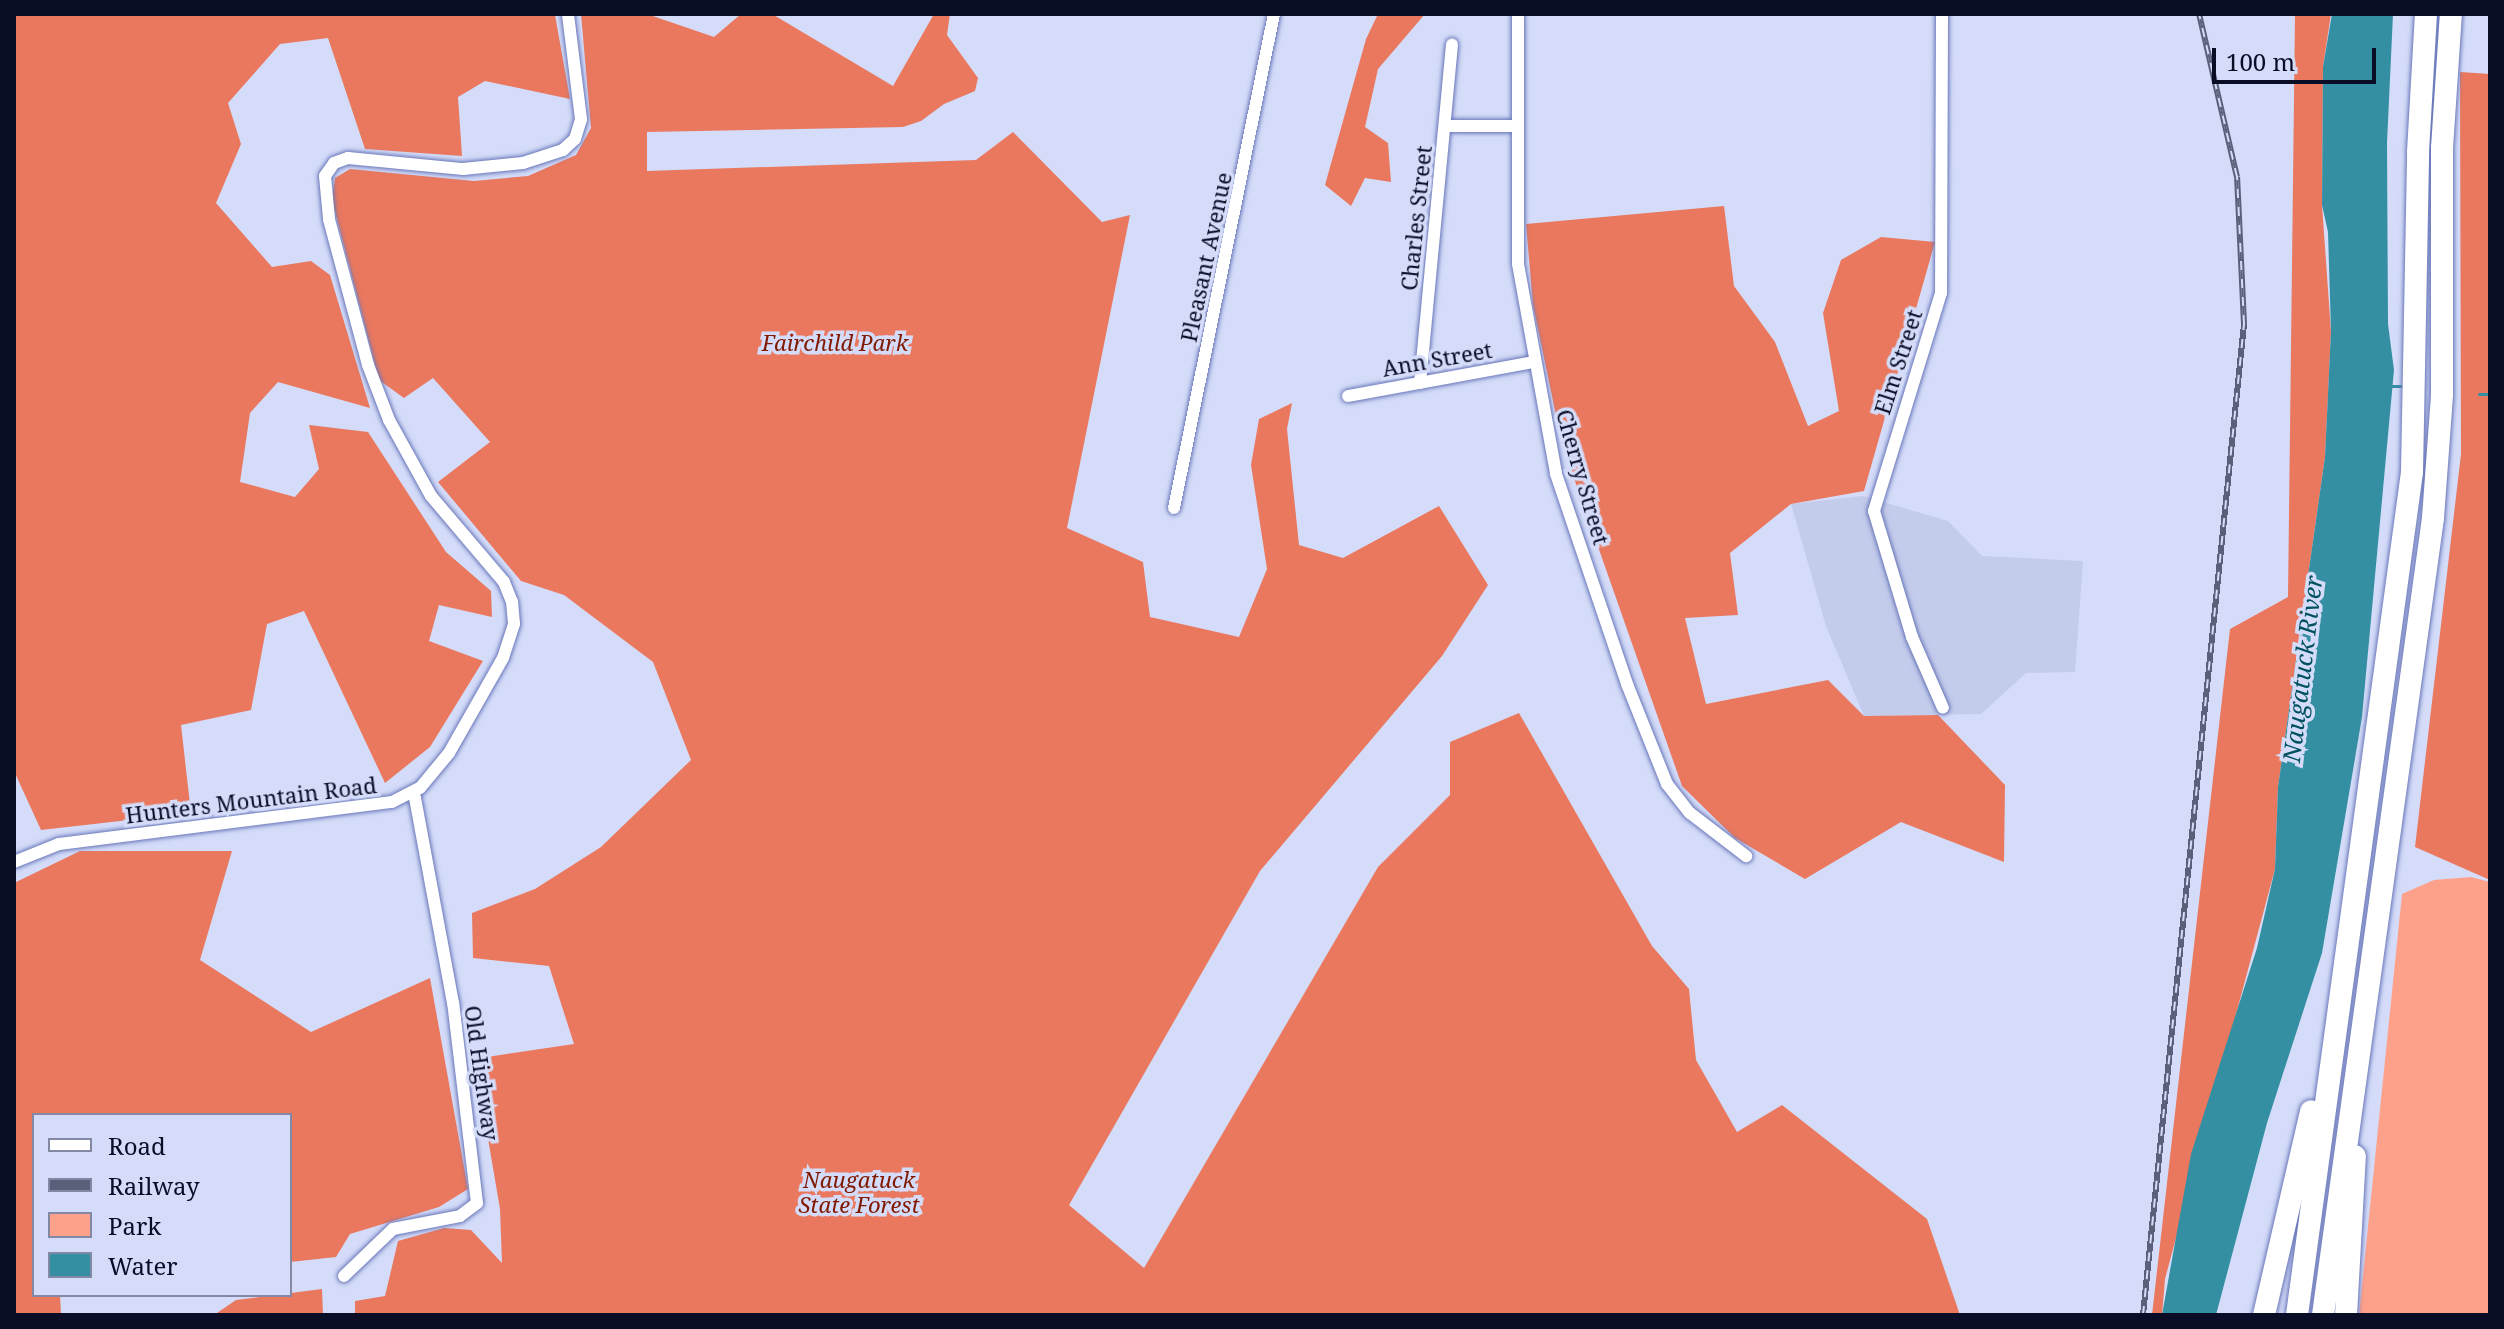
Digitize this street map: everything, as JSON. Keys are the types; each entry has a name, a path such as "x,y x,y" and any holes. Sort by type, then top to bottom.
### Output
{"highway":[{"path":"2297,1315 2412,472 2418,152 2426,14"},
{"path":"2323,1315 2436,477 2443,353 2442,148 2451,14"},
{"path":"2346,1315 2365,989"},
{"path":"2264,1315 2340,998"}],"street":[{"name":"Hunters Mountain Road","path":"14,862 59,844 337,813 392,802 414,792 449,753 489,686 512,635 514,611 504,582 422,483 384,410 329,219 325,176 334,163 348,158 463,169 523,163 563,150 579,132 581,119 568,14"},
{"name":"Pleasant Avenue","path":"1174,508 1274,14"},
{"name":"Cherry Street","path":"1518,14 1514,126 1518,264 1556,474 1627,684 1667,784 1690,813 1746,856"},
{"name":"Elm Street","path":"1942,14 1941,293 1874,511 1912,637 1943,708"},
{"path":"1446,126 1452,45"},
{"name":"Charles Street","path":"1420,383 1446,126 1514,126"},
{"name":"Ann Street","path":"1348,396 1534,362"},
{"name":"Old Highway","path":"344,1276 393,1229 460,1216 477,1203 453,1003 414,792"}],"shaded area":[{"path":"1863,496 1948,521 1982,556 2083,561 2075,672 2026,673 1981,714 1864,716 1826,626 1791,504"}],"green space":[{"path":"14,14 555,15 570,99 485,81 458,97 462,156 365,149 328,38 280,44 228,103 241,144 216,203 272,267 311,261 330,275 370,408 278,382 250,413 240,482 295,497 319,469 309,425 368,432 446,552 491,591 492,617 439,605 429,641 483,661 430,747 385,783 304,611 267,624 251,710 181,725 191,813 41,830 14,771"},
{"path":"581,14 647,14 714,37 741,14 772,14 893,86 934,14 950,14 947,35 978,78 975,91 944,104 921,121 903,127 647,132 647,171 976,160 1013,132 1102,222 1130,215 1067,528 1143,562 1150,617 1239,637 1267,569 1251,465 1259,419 1292,403 1287,429 1299,545 1343,558 1439,506 1488,585 1442,656 1260,871 1069,1205 1144,1268 1378,867 1450,795 1450,742 1519,713 1652,946 1689,989 1696,1060 1737,1132 1782,1105 1927,1219 1960,1315 355,1315 355,1301 385,1296 398,1241 444,1228 471,1230 502,1263 500,1209 486,1127 487,1057 574,1044 549,966 473,958 472,913 535,889 601,847 691,760 653,662 564,595 521,581 438,482 490,442 433,378 404,398 379,380 332,200 335,178 350,169 474,181 528,176 576,155 591,128"},
{"path":"1378,14 1425,14 1378,69 1365,127 1388,143 1391,182 1365,178 1351,206 1325,185 1366,39"},
{"path":"2295,14 2331,14 2323,67 2322,205 2331,332 2325,457 2278,787 2275,869 2165,1279 2162,1315 2152,1315 2230,629 2288,597"},
{"path":"2460,72 2490,74 2490,880 2415,847 2461,454"},
{"path":"1724,206 1734,286 1775,342 1808,426 1839,411 1823,313 1841,260 1881,237 1935,242 1864,491 1791,504 1730,553 1738,615 1685,618 1706,704 1828,680 1864,716 1938,715 2005,785 2004,862 1901,822 1805,879 1735,838 1682,786 1562,444 1533,305 1526,224"},
{"path":"80,851 232,851 200,960 311,1032 430,978 468,1189 439,1207 350,1234 336,1257 292,1262 292,1113 32,1113 32,1297 60,1297 61,1315 14,1315 14,883"},
{"path":"2471,877 2490,882 2490,1315 2359,1315 2402,894 2434,880"},
{"path":"322,1289 323,1315 214,1315 236,1300 292,1297 292,1293"}],"water":[{"name":"Naugatuck River","path":"2332,14 2393,14 2387,143 2388,324 2394,370 2362,717 2322,953 2267,1123 2216,1315 2162,1315 2191,1154 2257,948 2275,869 2278,787 2325,457 2331,331 2328,232 2322,205 2323,67"}],"waterway":[{"path":"2389,386 2401,386"},
{"path":"2479,394 2490,394"}],"railway":[{"path":"2143,1315 2244,324 2237,177 2199,14"}],"park label":[{"name":"Fairchild Park","path":"835,343"},
{"name":"Naugatuck State Forest","path":"859,1192"}]}
